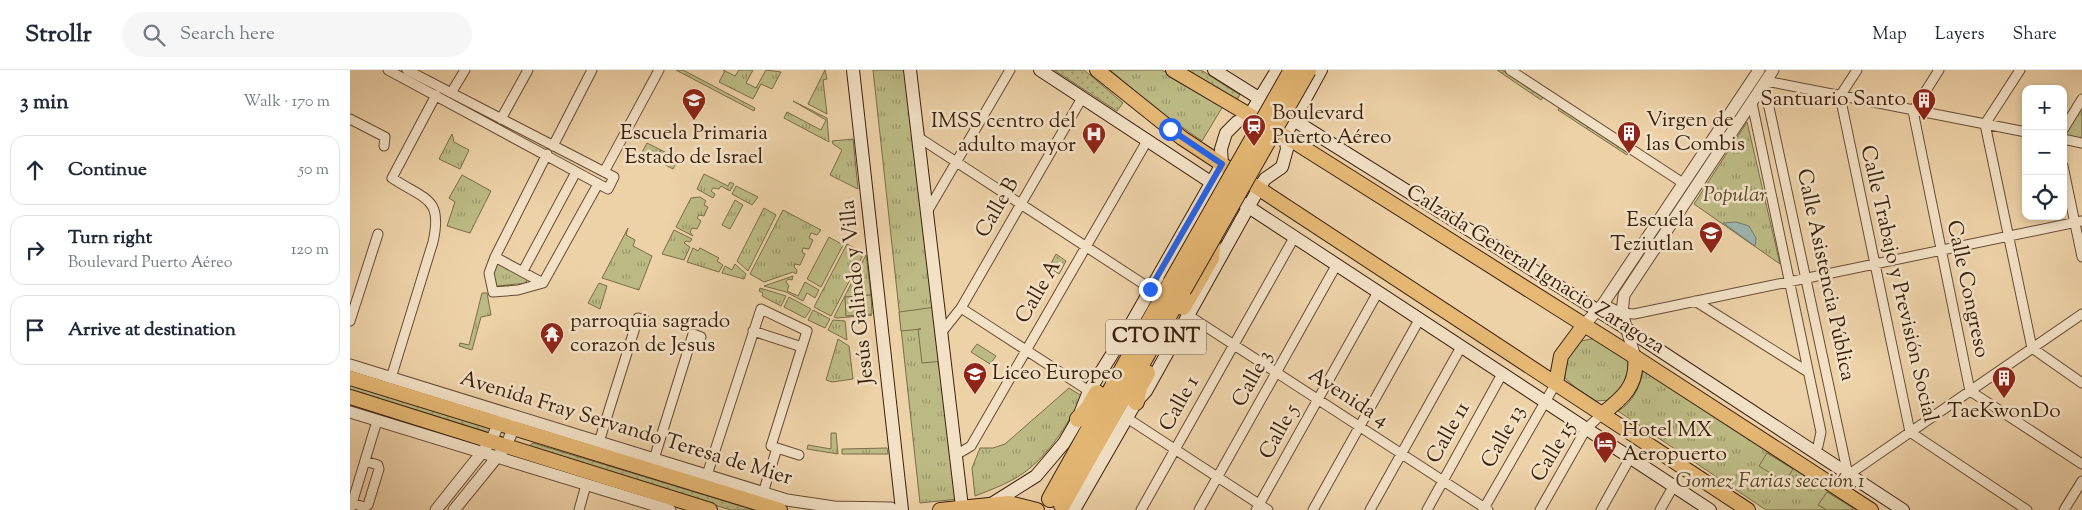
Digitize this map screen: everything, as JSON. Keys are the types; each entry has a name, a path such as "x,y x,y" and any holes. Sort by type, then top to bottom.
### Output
{"highway":[{"name":"CTO INT","path":"1052,507 1177,287 1292,70"},
{"name":"CTO INT","path":"1052,507 1143,332 1213,237 1316,72"},
{"path":"1136,402 1139,387 1211,258 1213,237"},
{"path":"1078,419 1088,409 1109,372 1128,344 1143,332"}],"main road":[{"name":"Jesús Galindo y Villa","path":"853,70 902,510"},
{"path":"910,70 962,507"},
{"path":"1040,70 1710,510"},
{"path":"1098,70 1158,120 1222,164 1748,510"},
{"name":"Calzada General Ignacio Zaragoza","path":"1173,70 1285,136 1584,324 1870,510"},
{"name":"Calzada General Ignacio Zaragoza","path":"1214,70 1599,307 1627,330 1903,510"},
{"name":"CTO INT","path":"993,503 1018,489 1046,466 1064,443 1078,419 1089,391 1222,164 1221,149 1226,133 1237,122 1249,116 1277,70"},
{"path":"1292,70 1304,75 1316,72"},
{"name":"CTO INT","path":"1052,507 1127,418 1136,402 1146,392 1259,188 1265,179 1282,167 1287,148 1285,136 1316,72"},
{"path":"1556,383 1561,356 1584,324"},
{"path":"1602,414 1624,397 1633,385 1637,370 1635,357"},
{"name":"Avenida Fray Servando Teresa de Mier","path":"350,378 516,422 780,510"},
{"path":"350,397 487,447 506,446 710,510"},
{"path":"940,510 993,503 1052,507"}],"street":[{"path":"388,70 547,154 608,189 614,177 408,70"},
{"path":"452,93 465,70"},
{"path":"501,119 528,70"},
{"path":"552,146 592,70"},
{"path":"604,172 659,70"},
{"path":"927,212 1010,70"},
{"path":"1510,70 1683,183"},
{"path":"1584,324 1599,307 1759,70"},
{"path":"1635,357 1622,313 1624,295 1773,70"},
{"path":"1840,96 1857,70"},
{"path":"1913,110 1940,70"},
{"path":"2020,70 1985,124 2032,348 2082,383"},
{"path":"1765,83 2022,131"},
{"name":"Calle Asistencia Pública","path":"1765,83 1848,475"},
{"path":"391,378 434,242 437,213 425,198 392,178 436,95"},
{"name":"Calle Trabajo y Previsión Social","path":"1840,96 1910,432 2028,510"},
{"name":"Calle B","path":"941,333 961,308 1082,98"},
{"path":"2067,123 2082,99"},
{"name":"Calle Asistencia Pública","path":"1752,103 1821,432 1820,440 1813,451"},
{"path":"471,114 476,106"},
{"name":"Calle Congreso","path":"1913,110 1970,390 2082,464"},
{"path":"350,119 385,137 384,146"},
{"path":"918,137 1150,289"},
{"path":"2067,140 2082,143"},
{"name":"Calle A","path":"956,455 971,446 1147,141"},
{"path":"547,154 495,257 489,274 493,292 518,290 543,283 598,184"},
{"path":"523,271 576,172"},
{"path":"2065,175 2078,222 2082,257"},
{"path":"1599,307 1634,314 2078,222"},
{"path":"350,320 378,234"},
{"name":"Calle 1","path":"1140,510 1295,236"},
{"path":"495,257 543,283"},
{"name":"Calle 3","path":"1199,510 1337,264"},
{"name":"Calle 5","path":"1258,507 1378,292"},
{"path":"1695,301 1808,372"},
{"path":"961,308 1089,391"},
{"path":"707,475 760,309 807,332 771,446 799,455"},
{"path":"1848,475 2082,314"},
{"name":"Avenida 4","path":"1188,315 1485,509"},
{"path":"598,442 638,318 647,321"},
{"path":"1313,510 1419,320"},
{"path":"754,331 802,347"},
{"path":"654,459 693,334 701,337"},
{"path":"1370,510 1461,347"},
{"name":"Avenida Fray Servando Teresa de Mier","path":"350,365 502,418"},
{"name":"Calle 11","path":"1427,510 1502,374"},
{"name":"Calle 13","path":"1485,509 1544,401 1556,383"},
{"path":"350,412 377,421 487,447 498,457 586,485 640,506 670,510"},
{"name":"Calle 15","path":"1540,510 1586,429 1602,414"},
{"path":"436,510 487,447 502,418"},
{"path":"1127,418 1217,477 1258,507 1268,510"},
{"path":"365,460 378,465 379,469 368,505 364,507 351,506 365,460 377,421"},
{"path":"454,510 506,446 516,422"},
{"name":"Avenida Fray Servando Teresa de Mier","path":"516,422 598,442 763,493 821,506 891,508 894,510"},
{"path":"763,493 777,448"},
{"path":"1601,510 1630,458"},
{"path":"2064,510 2082,481"},
{"path":"578,510 586,485"},
{"path":"1660,510 1673,487"}],"green space":[{"path":"676,70 683,70 755,108 754,111"},
{"path":"739,70 753,70 746,83 756,88 766,70 781,72 772,89 761,84 753,99 719,82 725,71 735,76"},
{"path":"825,70 827,79 823,80 827,114 808,104"},
{"path":"873,70 908,70 959,499 920,503"},
{"path":"1054,70 1084,70 1123,103 1117,111"},
{"path":"1110,70 1162,70 1223,106 1202,141 1156,109"},
{"path":"1183,70 1201,70 1240,95 1235,103"},
{"path":"1497,70 1502,70 1543,97 1541,100"},
{"path":"793,101 827,118 829,142 784,118 787,112 821,130 826,120"},
{"path":"1560,107 1628,152 1627,155 1558,110"},
{"path":"2082,107 2082,142 2069,139 2067,128"},
{"name":"Popular","path":"1747,122 1780,264 1694,204"},
{"path":"452,134 454,142 469,150 460,169 439,159"},
{"path":"853,139 858,189 830,175 842,150 833,144 832,141"},
{"path":"647,143 661,150 655,162 641,154"},
{"path":"661,150 678,159 673,169 656,160"},
{"path":"704,174 728,186 730,182 734,184 730,191 721,186 719,189 713,188 711,191 715,194 713,198 697,189"},
{"path":"462,175 491,191 470,233 447,226 455,202 449,198"},
{"path":"736,186 758,197 752,205 732,194"},
{"path":"700,197 706,201 704,205 708,207 704,216 699,215 697,218 701,221 697,229 692,228 690,232 693,236 676,227 691,198"},
{"path":"735,200 743,205 730,229 722,225"},
{"path":"764,208 776,215 748,271 737,261"},
{"path":"783,210 821,230 817,235 811,233 809,238 813,240 809,249 803,248 802,252 805,254 800,265 795,264 796,274 793,272 764,282 750,274"},
{"path":"628,228 626,235 635,240 633,246 652,256 639,290 602,278"},
{"path":"674,230 692,239 690,242 686,241 684,243 690,247 684,260 662,254"},
{"path":"829,237 843,245 821,287 807,279"},
{"path":"847,244 864,253 831,316 814,307"},
{"path":"693,248 698,251 700,248 719,258 717,261 723,265 719,272 687,262"},
{"path":"1056,254 1066,261 1059,274 1049,267"},
{"path":"866,255 871,295 845,297 847,316 872,315 834,317"},
{"path":"498,260 524,274 527,283 497,286 492,271"},
{"path":"735,264 746,274 744,279 722,273 725,266 732,270"},
{"path":"793,276 792,280 788,279 786,282 789,286 787,291 798,296 805,282 819,290 815,298 807,293 803,301 786,292 764,286"},
{"path":"599,283 607,286 600,309 588,303"},
{"path":"760,288 786,296 781,306 762,296 763,293 759,291"},
{"path":"482,293 487,293 491,315 481,317 472,350 459,346 460,343 469,345"},
{"path":"871,295 872,314 846,316 845,297"},
{"path":"789,297 811,309 805,318 784,307"},
{"path":"936,307 943,361 922,363 918,329 901,331 899,312"},
{"path":"813,310 830,319 825,328 808,320"},
{"path":"833,320 845,321 847,340 828,330"},
{"path":"1596,338 1628,360 1630,377 1611,400 1596,401 1565,378 1564,363 1576,342"},
{"path":"838,339 849,346 853,379 832,382 826,380"},
{"path":"977,344 996,356 990,364 971,352"},
{"name":"Gomez Farias sección 1","path":"1643,368 1859,510 1766,510 1618,411 1628,403 1635,393"},
{"path":"350,383 491,427 491,431 488,433 350,390"},
{"path":"1069,388 1082,396 1066,425 1046,453 1018,477 975,496 972,468 980,448 993,448 1005,444"},
{"path":"831,433 836,433 838,454 807,449 808,445 831,449"},
{"path":"533,443 754,510 731,510 531,449 529,446"},
{"path":"887,448 888,454 842,454 842,449"},
{"path":"1767,453 1793,469 1785,482 1759,466"},
{"path":"1827,492 1853,508 1852,510 1827,510 1818,505"}],"water":[{"path":"1736,222 1749,226 1756,238 1755,246 1723,223"}],"place":[{"name":"Escuela Primaria Estado de Israel","path":"694,121"},
{"name":"Santuario Santo","path":"1924,121"},
{"name":"Boulevard Puerto Aéreo","path":"1254,147"},
{"name":"Virgen de las Combis","path":"1629,154"},
{"name":"IMSS centro del adulto mayor","path":"1094,155"},
{"name":"Escuela Teziutlan","path":"1711,254"},
{"name":"parroquia sagrado corazon de Jesus","path":"552,355"},
{"name":"Liceo Europeo","path":"975,395"},
{"name":"TaeKwonDo","path":"2004,399"},
{"name":"Hotel MX Aeropuerto","path":"1605,464"}],"route":[{"path":"1150,289 1222,164 1170,129"}]}
